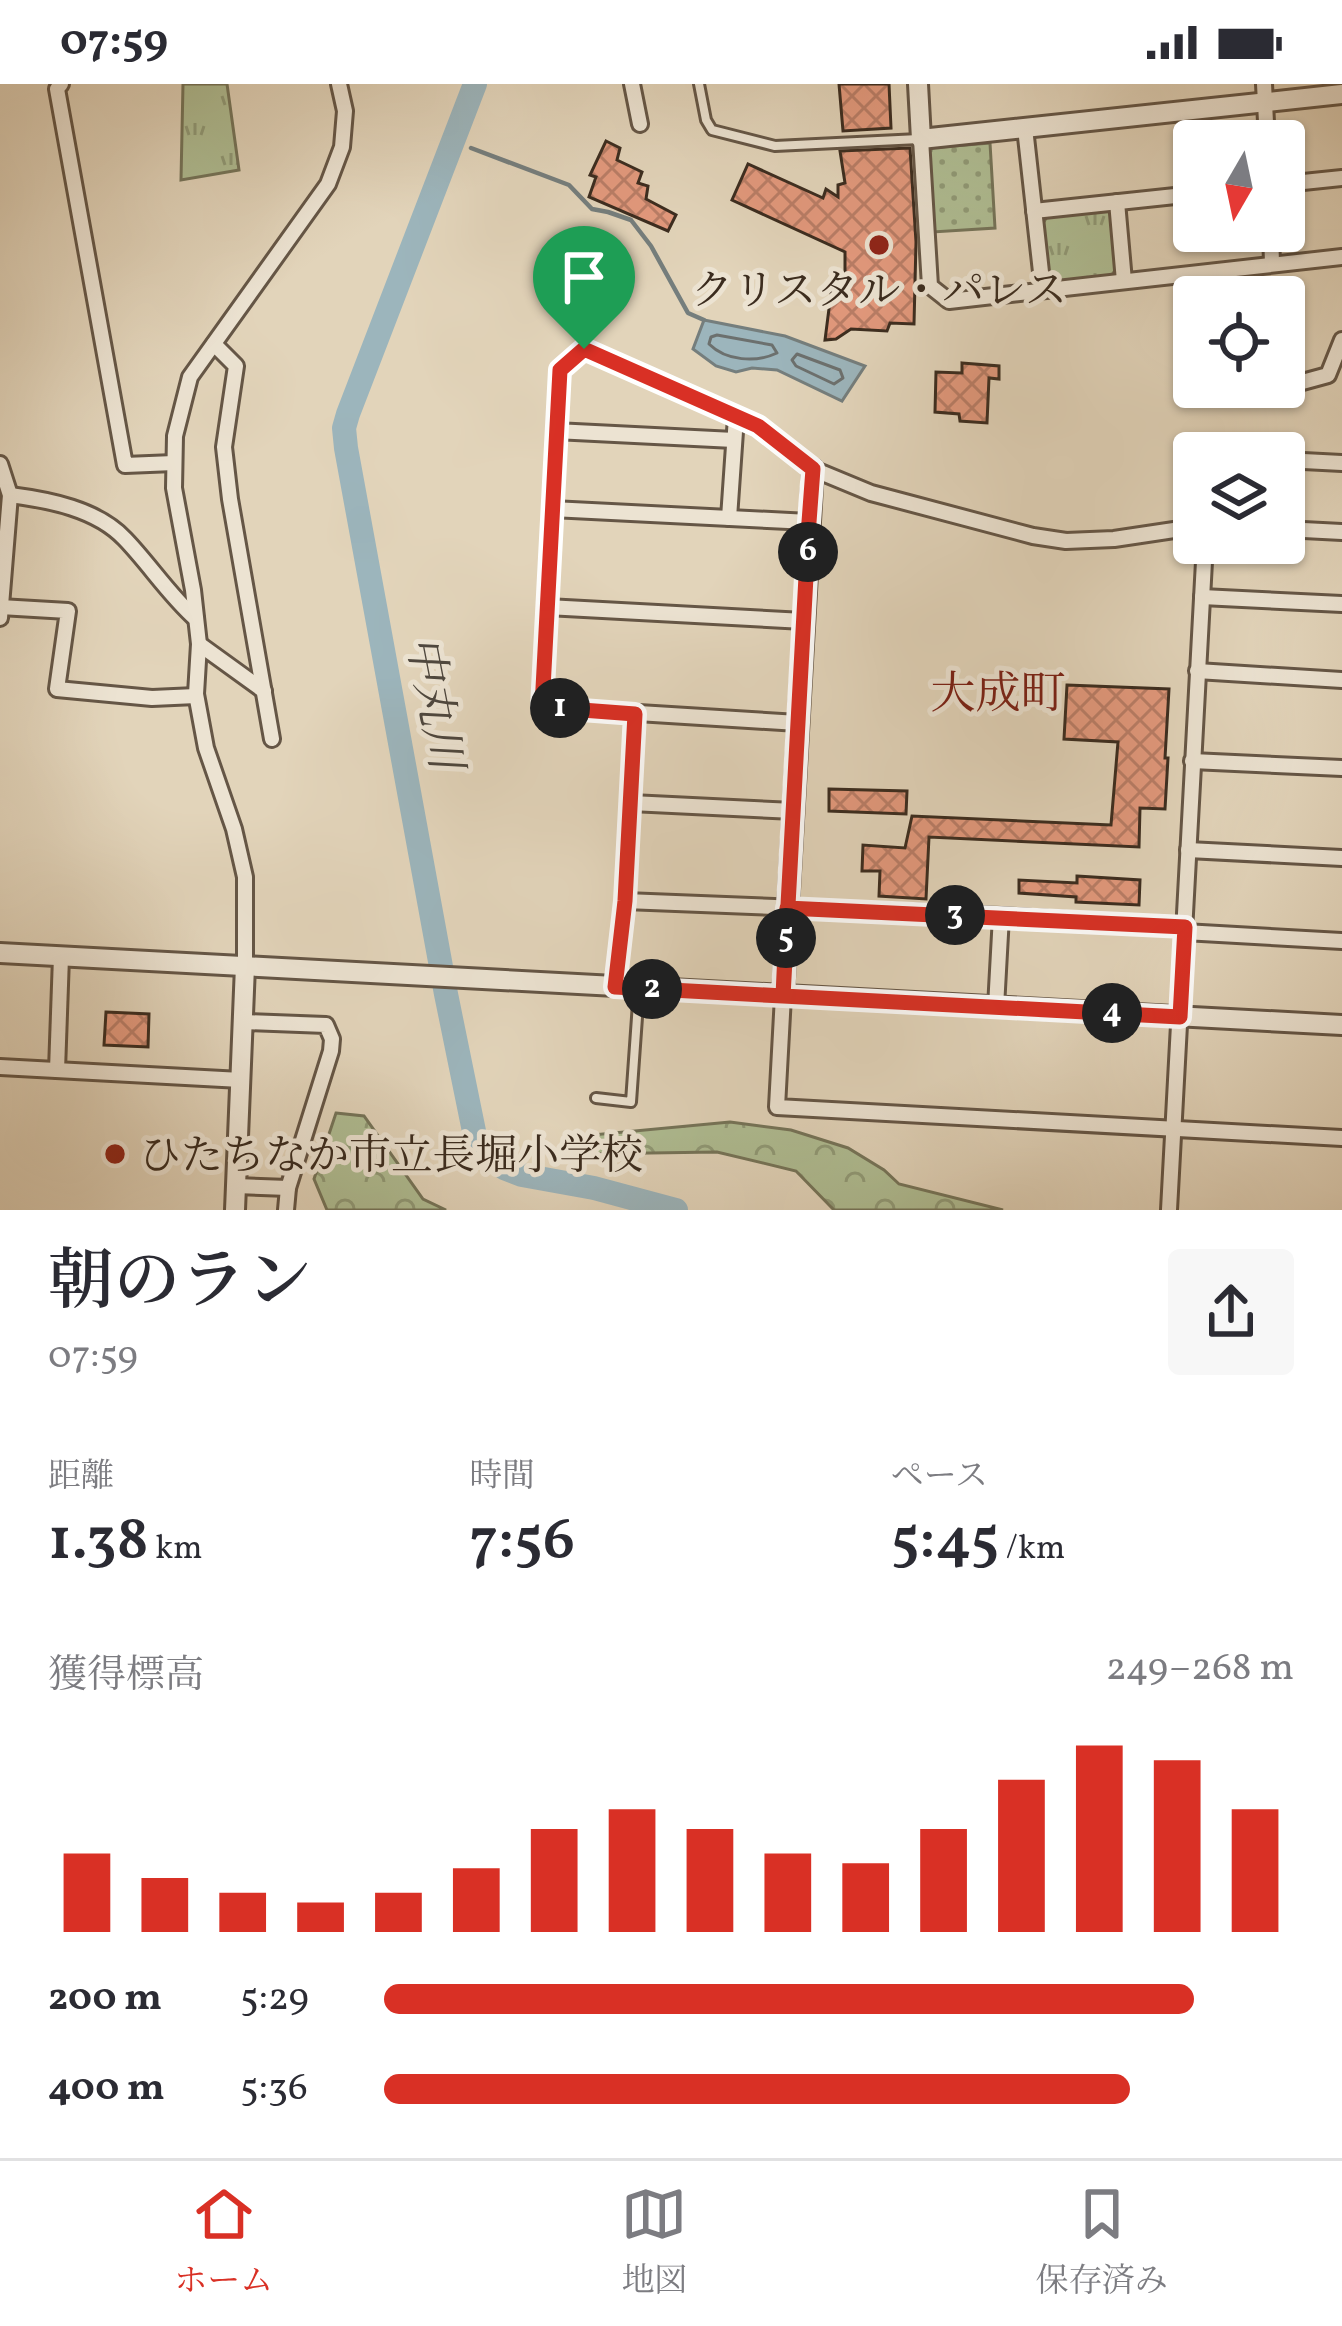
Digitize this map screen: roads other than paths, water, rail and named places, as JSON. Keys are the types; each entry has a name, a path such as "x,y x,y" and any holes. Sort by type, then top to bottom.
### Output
{"street":[{"path":"61,84 57,89 125,465 174,463"},
{"path":"236,1210 245,878 206,748 196,696 199,644 174,488 175,436 190,377 328,184 342,147 345,111 339,84"},
{"path":"632,84 640,124"},
{"path":"918,84 930,286 949,301 1342,257"},
{"path":"921,139 1264,93 1342,94"},
{"path":"1025,128 1043,290"},
{"path":"1305,182 1342,178"},
{"path":"1034,211 1173,196"},
{"path":"1117,202 1124,281"},
{"path":"1272,252 1272,263"},
{"path":"1305,381 1328,375 1342,340"},
{"path":"214,344 236,366 224,447 272,739"},
{"path":"798,723 542,707 560,370 584,349 758,426 813,469 871,493 1066,541 1173,530"},
{"path":"729,518 736,417"},
{"path":"556,431 734,440"},
{"path":"1305,461 1342,463"},
{"path":"0,464 10,495 0,618"},
{"path":"813,469 777,1107 1342,1138"},
{"path":"10,495 55,501 122,535 196,619"},
{"path":"552,509 809,522"},
{"path":"1305,530 1342,532"},
{"path":"1169,1210 1203,564"},
{"path":"1202,597 1342,604"},
{"path":"0,607 68,611 57,688 152,698 196,696"},
{"path":"547,607 804,621"},
{"path":"199,644 264,692"},
{"path":"1197,671 1342,680"},
{"path":"615,987 625,901 635,714"},
{"path":"1192,760 1342,768"},
{"path":"631,803 794,812"},
{"path":"1187,850 1342,858"},
{"path":"625,901 1001,916 1342,941"},
{"path":"996,1007 1001,916"},
{"path":"0,953 1342,1025"},
{"path":"57,1070 62,956"},
{"path":"244,1022 326,1025 332,1039 286,1210"},
{"path":"0,1067 241,1080"},
{"path":"236,1186 289,1188"}],"lane":[{"path":"699,84 712,130 775,146 921,139"},
{"path":"596,1098 631,1102 640,988"}],"water":[{"path":"704,320 785,336 865,366 842,401 777,370 736,372 716,366 693,349"}],"waterway":[{"name":"中丸川","path":"475,84 348,414 346,448 476,1141 504,1168 522,1175 676,1210"},
{"path":"471,148 569,185 592,209 631,220 688,313 704,320"}],"place":[{"name":"クリスタル・パレス","path":"879,245"},
{"name":"ひたちなか市立長堀小学校","path":"115,1154"}],"district":[{"name":"大成町","path":"998,692"}]}
